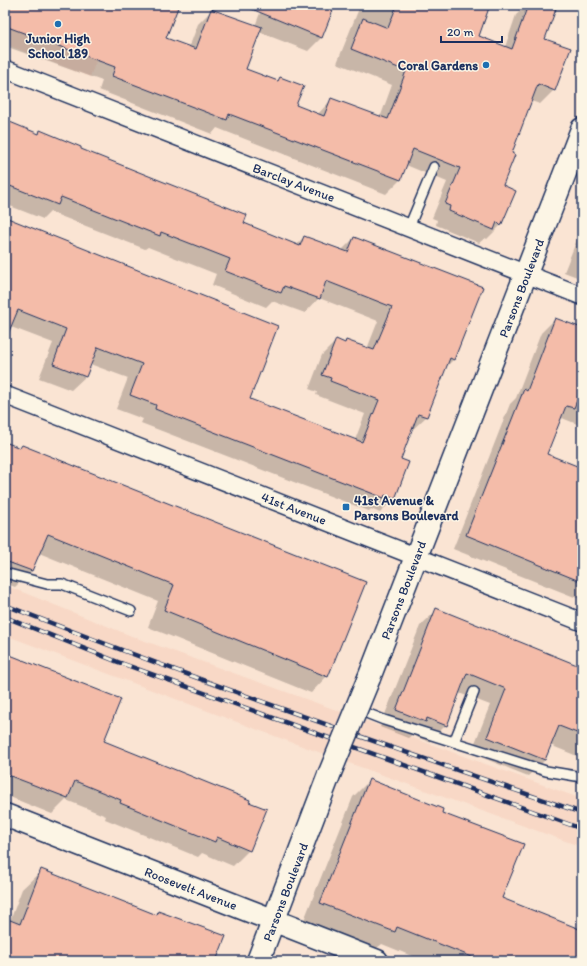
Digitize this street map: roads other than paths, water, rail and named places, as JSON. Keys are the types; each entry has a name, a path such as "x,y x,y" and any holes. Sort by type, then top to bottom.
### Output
{"street":[{"name":"Barclay Avenue","path":"5,69 582,296"},
{"name":"Parsons Boulevard","path":"258,961 329,775 369,678 527,274 582,129"},
{"name":"41st Avenue","path":"5,395 582,622"},
{"name":"Roosevelt Avenue","path":"5,815 376,961"}],"lane":[{"path":"409,228 434,166"},
{"path":"5,574 47,584 62,584 131,611"},
{"path":"454,742 474,692"},
{"path":"356,709 384,720 546,771 582,777"}],"railway":[{"path":"5,605 220,686 582,813"},
{"path":"5,617 118,662 582,829"}],"place":[{"name":"Junior High School 189","path":"58,24"},
{"name":"Coral Gardens","path":"486,65"},
{"name":"41st Avenue & Parsons Boulevard","path":"346,507"}]}
